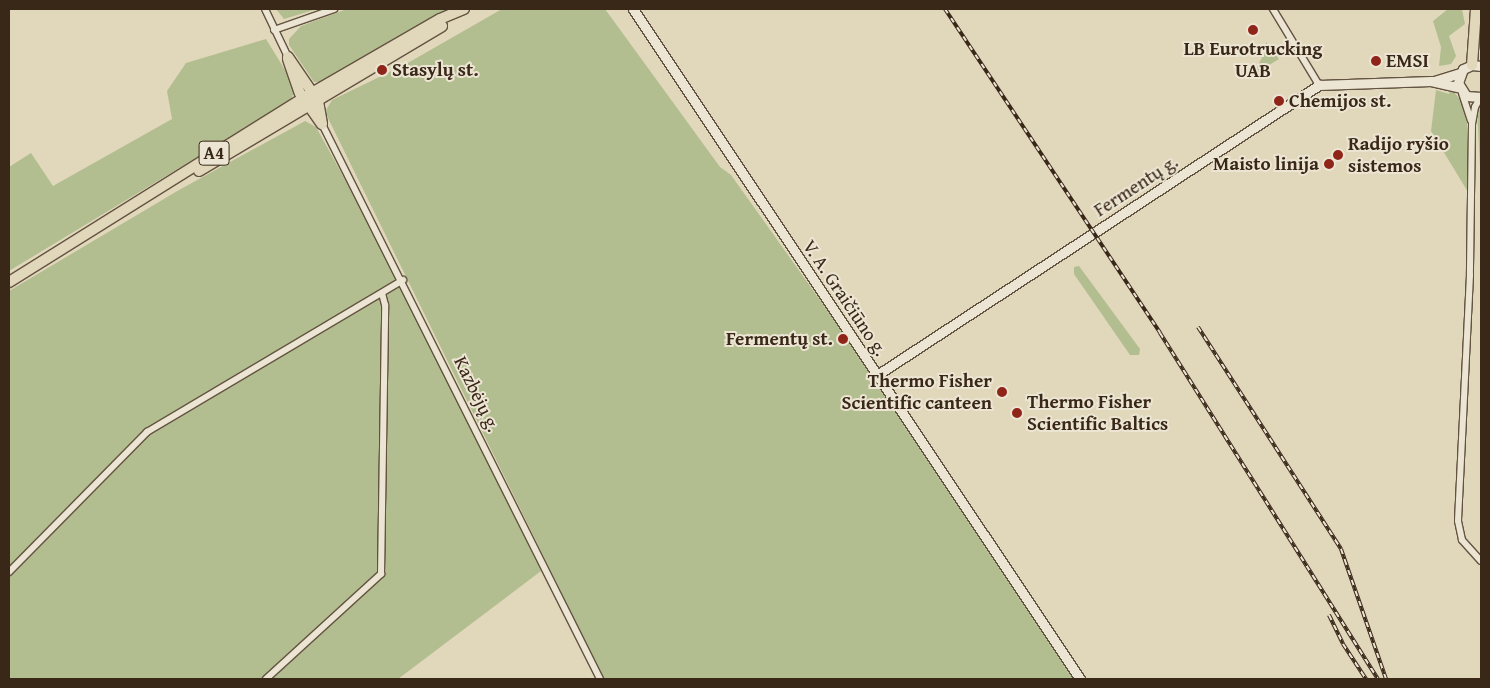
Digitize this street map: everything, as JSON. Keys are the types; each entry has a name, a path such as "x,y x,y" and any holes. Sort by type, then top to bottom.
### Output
{"highway":[{"name":"A4","path":"9,282 440,19 464,9"},
{"path":"1476,9 1476,66"},
{"path":"288,56 315,96 322,124"},
{"path":"288,56 305,102 322,124"}],"main road":[{"name":"V. A. Graičiūno g.","path":"633,9 1080,679"},
{"path":"1431,82 1476,66"},
{"path":"1460,72 1460,90"},
{"path":"1319,85 1431,82 1460,90 1471,98 1481,98"},
{"name":"Fermentų g.","path":"877,375 1319,85"}],"street":[{"path":"265,9 288,56"},
{"path":"274,30 334,9"},
{"path":"1273,9 1319,85"},
{"path":"1460,90 1472,124"},
{"path":"1481,98 1474,107 1472,124 1471,241 1458,521 1462,540 1481,561"},
{"name":"Kazbėjų g.","path":"322,124 403,280 600,679"},
{"path":"9,572 146,432 403,280"},
{"path":"266,679 380,574 385,306 382,292"}],"green space":[{"path":"276,9 317,9 284,19"},
{"path":"347,9 449,9 325,82 314,82 289,45 289,39 301,26"},
{"path":"502,9 605,9 720,167 731,175 825,307 1073,679 604,679 325,112 332,100 406,64"},
{"path":"1448,9 1462,9 1465,24 1449,36 1456,56 1451,64 1439,66 1441,47 1433,21"},
{"path":"266,39 293,83 295,91 290,101 9,271 9,167 31,153 53,186 172,119 167,91 186,63"},
{"path":"1266,42 1279,59 1258,72 1256,69 1266,50"},
{"path":"1451,88 1461,101 1467,123 1468,192 1431,131 1436,90 1449,94"},
{"path":"1481,102 1481,187 1477,109"},
{"path":"305,121 316,127 368,221 541,571 398,679 9,679 9,291 179,190"},
{"path":"1079,266 1140,349 1139,355 1130,355 1074,274 1074,267"}],"railway":[{"path":"945,9 1160,333 1378,679"},
{"path":"1198,327 1341,549 1386,679"},
{"path":"1329,615 1343,644 1366,679"}],"place":[{"name":"LB Eurotrucking UAB","path":"1253,30"},
{"name":"EMSI","path":"1376,61"},
{"name":"Stasylų st.","path":"382,70"},
{"name":"Chemijos st.","path":"1279,101"},
{"name":"Radijo ryšio sistemos","path":"1338,155"},
{"name":"Maisto linija","path":"1329,164"},
{"name":"Fermentų st.","path":"843,339"},
{"name":"Thermo Fisher Scientific canteen","path":"1002,392"},
{"name":"Thermo Fisher Scientific Baltics","path":"1017,413"}]}
